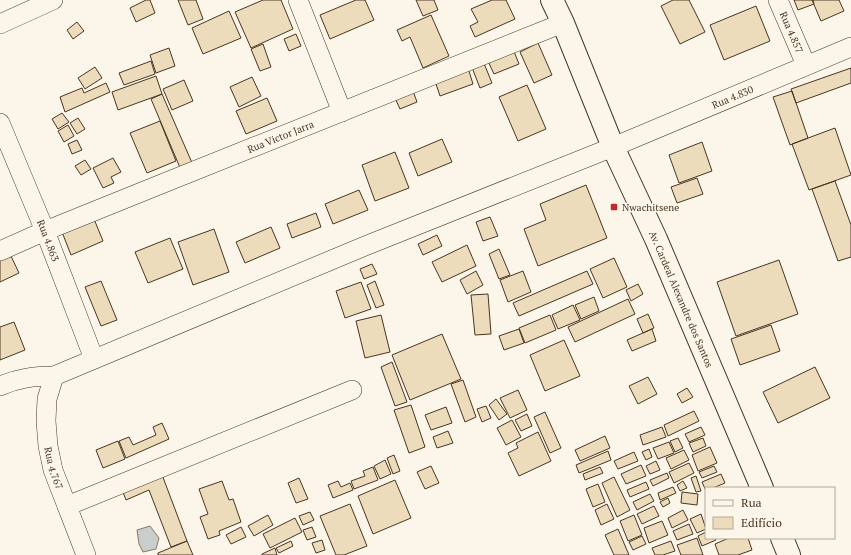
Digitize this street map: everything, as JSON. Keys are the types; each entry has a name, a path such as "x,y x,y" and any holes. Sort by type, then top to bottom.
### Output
{"street":[{"path":"0,24 53,0"},
{"path":"298,0 342,112"},
{"name":"Av. Cardeal Alexandre dos Santos","path":"552,0 563,23 613,147 656,239 762,487"},
{"name":"Rua 4.857","path":"778,0 806,65"},
{"name":"Rua Victor Jarra","path":"0,251 45,231 563,23"},
{"name":"Rua 4.830","path":"54,376 365,246 613,147 851,47"},
{"name":"Rua 4.863","path":"0,123 45,231 94,359"},
{"path":"0,386 17,379 38,376 54,376"},
{"name":"Rua 4.767","path":"54,376 47,399 46,421 48,446 54,470 83,554"},
{"path":"67,506 352,390"},
{"path":"782,539 789,555"}],"shaded area":[{"path":"150,526 159,538 156,549 143,552 139,544 137,530"}],"building":[{"path":"146,0 150,0 155,13 136,22 130,8"},
{"path":"178,0 196,0 203,19 188,25"},
{"path":"263,0 281,0 293,29 251,48 235,12"},
{"path":"356,0 365,0 374,20 330,39 320,15"},
{"path":"416,0 434,0 438,10 423,16"},
{"path":"492,0 506,0 515,19 475,37 470,26 478,22 471,9"},
{"path":"673,0 689,0 705,32 680,44 661,6"},
{"path":"794,0 813,0 814,4 798,10"},
{"path":"812,0 839,0 844,11 821,21"},
{"path":"756,6 770,41 724,60 710,25"},
{"path":"229,11 241,38 203,54 192,28"},
{"path":"431,15 449,56 423,68 410,37 402,41 397,30"},
{"path":"77,22 84,31 73,39 67,30"},
{"path":"296,34 301,46 289,51 284,39"},
{"path":"538,43 552,75 534,83 520,52"},
{"path":"263,44 271,67 260,71 251,49"},
{"path":"169,48 175,66 156,73 150,55"},
{"path":"513,49 519,64 494,74 487,59"},
{"path":"151,61 155,74 124,85 119,73"},
{"path":"483,61 492,83 480,88 471,65"},
{"path":"95,67 102,78 85,89 78,78"},
{"path":"468,68 473,84 440,96 435,81"},
{"path":"851,68 851,83 796,103 791,89"},
{"path":"156,76 162,94 118,110 112,92"},
{"path":"252,77 261,96 239,107 230,87"},
{"path":"184,80 193,101 172,110 163,89"},
{"path":"106,83 110,92 65,112 60,97 82,88 84,93"},
{"path":"527,85 546,129 518,141 499,97"},
{"path":"413,91 417,102 400,109 395,98"},
{"path":"792,91 808,138 790,145 773,97"},
{"path":"162,94 193,165 181,170 151,99"},
{"path":"267,98 277,121 246,134 236,111"},
{"path":"62,113 69,122 58,129 52,119"},
{"path":"78,118 85,129 77,134 70,123"},
{"path":"160,121 176,161 147,173 130,133"},
{"path":"68,125 74,136 64,142 58,131"},
{"path":"835,128 851,175 809,190 792,144"},
{"path":"442,139 452,162 418,176 409,153"},
{"path":"77,140 82,150 72,154 68,144"},
{"path":"702,142 712,171 679,183 669,155"},
{"path":"395,152 409,188 375,201 362,165"},
{"path":"113,158 121,172 111,177 114,183 103,188 93,168"},
{"path":"85,160 91,169 81,175 75,166"},
{"path":"697,178 703,194 677,203 671,187"},
{"path":"835,181 851,225 851,257 838,261 812,189"},
{"path":"586,185 607,238 538,266 524,229 546,220 540,204"},
{"path":"359,190 368,210 333,224 325,204"},
{"path":"316,213 321,227 292,238 287,224"},
{"path":"490,217 498,236 483,241 476,222"},
{"path":"94,219 103,241 71,255 62,232"},
{"path":"271,227 280,248 245,263 236,242"},
{"path":"214,229 229,272 193,285 178,242"},
{"path":"437,235 442,246 423,255 418,244"},
{"path":"170,238 183,269 148,283 135,252"},
{"path":"467,245 476,266 442,282 432,262"},
{"path":"499,249 510,275 499,279 489,254"},
{"path":"10,254 19,273 0,282 0,259"},
{"path":"614,258 627,287 603,298 590,269"},
{"path":"779,260 798,314 736,336 717,282"},
{"path":"372,264 377,274 364,279 360,269"},
{"path":"476,271 483,285 467,294 460,280"},
{"path":"523,271 531,292 508,302 500,280"},
{"path":"587,271 593,284 519,316 513,303"},
{"path":"101,281 117,320 101,326 85,287"},
{"path":"375,281 384,305 376,308 367,285"},
{"path":"361,282 371,309 345,318 336,291"},
{"path":"638,284 643,294 631,301 626,290"},
{"path":"488,294 491,334 475,335 471,295"},
{"path":"594,297 599,311 581,319 575,305"},
{"path":"628,299 635,314 575,342 568,327"},
{"path":"573,305 580,320 558,329 552,315"},
{"path":"648,314 654,328 643,333 637,319"},
{"path":"381,315 390,352 365,358 356,321"},
{"path":"550,315 556,330 525,343 519,328"},
{"path":"14,322 25,350 0,360 0,327"},
{"path":"771,325 780,351 740,365 731,339"},
{"path":"519,329 524,343 504,350 499,336"},
{"path":"652,329 656,341 632,351 627,340"},
{"path":"442,334 461,379 410,400 392,355"},
{"path":"564,340 580,376 545,391 530,355"},
{"path":"392,362 407,402 395,406 381,367"},
{"path":"815,367 830,398 778,423 763,392"},
{"path":"648,377 657,394 638,404 629,386"},
{"path":"463,380 476,417 465,422 451,384"},
{"path":"687,388 693,397 682,403 677,394"},
{"path":"518,390 527,410 510,418 500,398"},
{"path":"496,399 507,414 499,420 489,405"},
{"path":"411,405 425,447 409,453 394,410"},
{"path":"486,406 491,418 482,422 477,409"},
{"path":"446,407 452,423 431,430 425,415"},
{"path":"694,411 699,421 668,436 664,425"},
{"path":"545,412 561,448 550,453 534,417"},
{"path":"527,414 532,426 521,431 515,420"},
{"path":"512,420 521,437 506,445 497,428"},
{"path":"162,423 169,439 126,458 119,441 129,437 133,445 156,435 153,427"},
{"path":"662,427 666,437 643,445 640,435"},
{"path":"701,427 705,435 689,442 685,434"},
{"path":"448,431 453,443 437,448 433,437"},
{"path":"538,432 551,461 519,476 508,453 518,448 516,443"},
{"path":"605,436 610,448 580,461 575,450"},
{"path":"678,438 683,448 675,452 670,441"},
{"path":"703,438 706,446 693,452 689,443"},
{"path":"118,441 125,459 103,468 96,450"},
{"path":"669,442 674,453 658,459 653,448"},
{"path":"710,447 717,463 698,471 692,455"},
{"path":"649,449 652,457 646,460 642,452"},
{"path":"684,450 689,460 671,469 666,458"},
{"path":"608,451 611,460 579,473 576,465"},
{"path":"634,452 638,461 618,469 614,461"},
{"path":"394,455 400,471 393,474 387,458"},
{"path":"385,460 391,474 380,479 374,466"},
{"path":"656,461 660,470 650,474 646,466"},
{"path":"689,463 694,473 674,483 669,472"},
{"path":"641,465 646,476 626,484 621,474"},
{"path":"431,466 439,483 425,489 417,472"},
{"path":"714,466 717,472 702,478 699,472"},
{"path":"373,467 378,480 354,489 351,481 365,476 363,471"},
{"path":"600,467 603,473 585,480 583,474"},
{"path":"161,472 187,541 171,547 149,490 126,500 121,487"},
{"path":"667,473 669,478 653,486 650,480"},
{"path":"721,474 725,483 715,487 705,487 705,489 702,482"},
{"path":"696,476 701,491 696,492 691,478"},
{"path":"614,477 630,510 617,517 602,483"},
{"path":"299,478 308,499 296,503 288,483"},
{"path":"395,480 411,518 373,534 358,496"},
{"path":"222,481 229,500 233,499 241,522 219,531 220,535 208,539 200,517 208,514 199,489"},
{"path":"338,481 341,487 350,483 353,490 333,498 328,485"},
{"path":"683,481 687,488 680,491 677,485"},
{"path":"646,482 649,489 630,497 627,490"},
{"path":"598,484 605,502 593,507 586,489"},
{"path":"673,487 676,493 660,500 658,493"},
{"path":"682,492 698,494 697,505 681,503"},
{"path":"650,494 654,501 637,510 633,502"},
{"path":"668,498 670,503 663,507 660,502"},
{"path":"350,504 367,546 344,555 336,555 320,516"},
{"path":"607,504 614,519 601,525 595,510"},
{"path":"654,506 659,516 642,524 637,514"},
{"path":"683,510 688,520 672,528 668,518"},
{"path":"310,512 314,520 303,525 299,516"},
{"path":"701,514 705,529 697,533 690,519"},
{"path":"268,515 273,525 254,536 248,526"},
{"path":"634,515 642,535 628,541 620,521"},
{"path":"295,518 302,532 270,548 263,534"},
{"path":"662,521 668,535 649,543 644,528"},
{"path":"689,524 693,534 677,540 673,531"},
{"path":"241,527 246,537 231,544 226,535"},
{"path":"312,527 316,537 307,540 303,530"},
{"path":"618,529 629,555 614,555 605,535"},
{"path":"705,532 705,539 716,540 702,546 698,536"},
{"path":"642,536 646,544 633,550 629,542"},
{"path":"697,538 703,555 681,555 677,545"},
{"path":"727,539 748,539 752,550 738,555 719,555 715,544"},
{"path":"322,540 325,550 316,553 312,543"},
{"path":"187,541 193,555 158,555 158,553"},
{"path":"291,541 293,546 279,553 276,548"},
{"path":"671,541 675,551 663,555 655,555 652,548"},
{"path":"275,548 277,555 262,555 262,554"}],"place":[{"name":"Nwachitsene","path":"614,207"}]}
